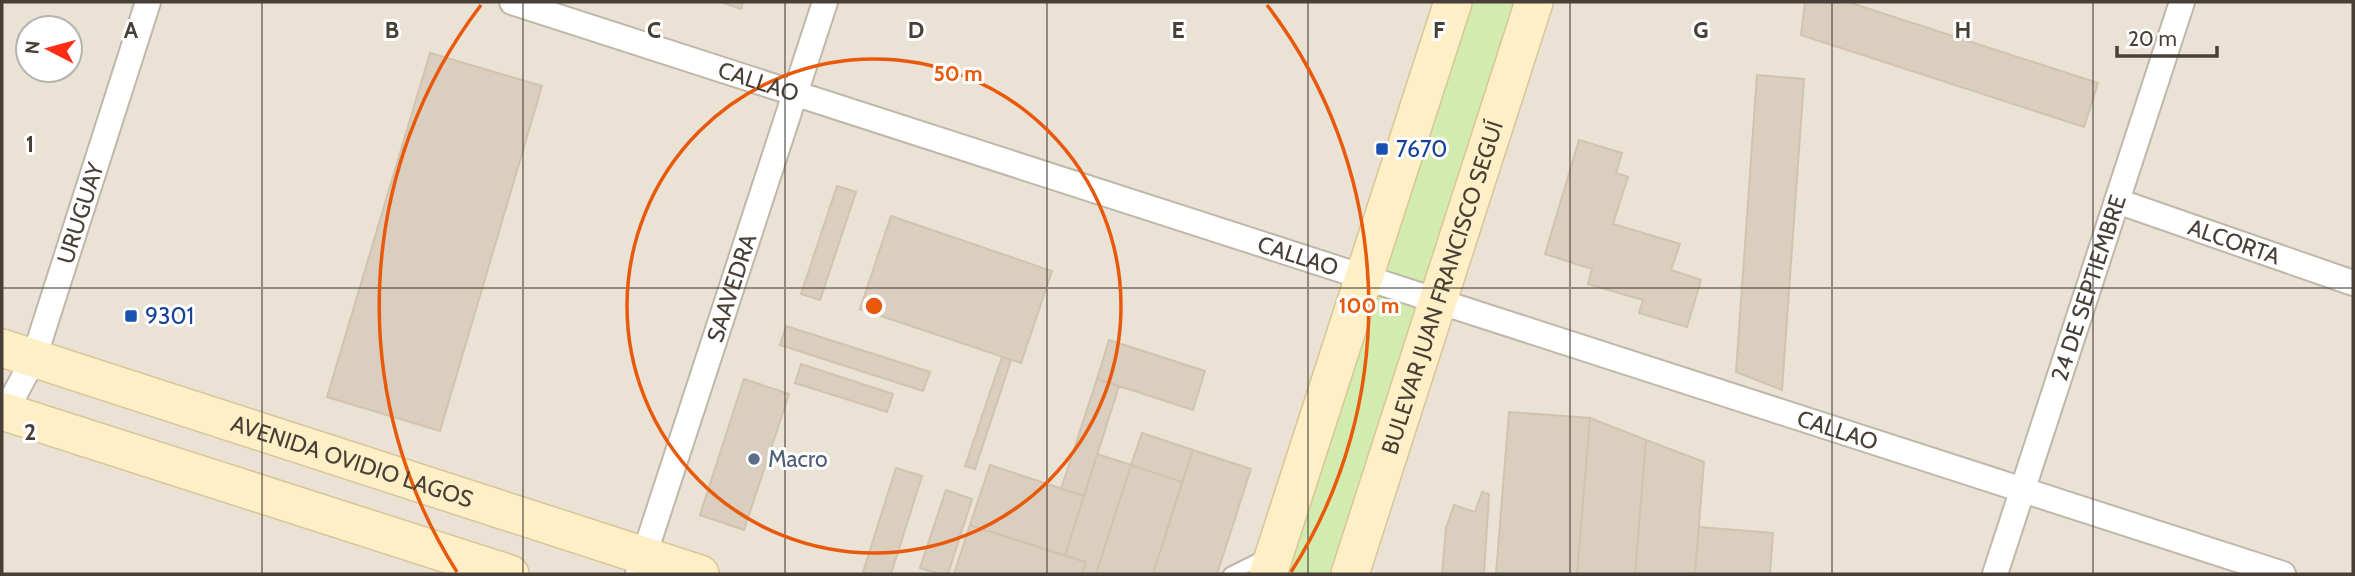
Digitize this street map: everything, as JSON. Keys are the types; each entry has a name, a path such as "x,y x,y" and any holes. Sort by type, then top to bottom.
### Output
{"main road":[{"path":"1272,562 1453,2"},
{"name":"BULEVAR JUAN FRANCISCO SEGUÍ","path":"1350,574 1534,2"},
{"name":"AVENIDA OVIDIO LAGOS","path":"18,353 641,565 701,574"},
{"path":"3,414 510,574"}],"street":[{"name":"URUGUAY","path":"3,414 18,353 148,2"},
{"name":"CALLAO","path":"512,2 2283,574"},
{"name":"SAAVEDRA","path":"641,565 825,2"},
{"name":"24 DE SEPTIEMBRE","path":"1995,574 2182,2"},
{"name":"ALCORTA","path":"2117,201 2353,283"}],"lane":[{"path":"1230,574 1272,562"}],"shaded area":[{"path":"2,2 2353,2 2353,574 2,574"}],"green space":[{"path":"1453,2 1534,2 1350,574 1268,574"}],"building":[{"path":"721,2 743,2 741,9"},
{"path":"1805,2 1848,2 2098,83 2084,127 1801,35"},
{"path":"430,53 542,86 440,431 327,397"},
{"path":"1757,75 1804,79 1782,390 1736,372"},
{"path":"1579,140 1622,153 1616,173 1628,177 1613,224 1680,244 1671,270 1701,280 1687,327 1639,313 1643,300 1588,284 1592,269 1545,254"},
{"path":"837,186 856,192 820,300 801,294"},
{"path":"891,216 1052,271 1021,363 860,309"},
{"path":"786,326 930,372 923,391 780,345"},
{"path":"1109,340 1205,371 1193,410 1097,379"},
{"path":"1002,357 1011,360 975,469 965,466"},
{"path":"801,364 893,394 887,412 795,383"},
{"path":"744,379 789,394 744,530 700,515"},
{"path":"1097,379 1119,386 1084,496 1061,489"},
{"path":"1509,412 1590,418 1577,574 1496,574"},
{"path":"1590,418 1646,440 1635,574 1577,574"},
{"path":"1142,433 1193,450 1182,482 1131,465"},
{"path":"1646,440 1704,462 1695,574 1635,574"},
{"path":"1193,450 1251,469 1217,574 1153,574"},
{"path":"1097,454 1131,465 1096,574 1082,574 1086,562 1065,556"},
{"path":"990,465 1084,496 1065,556 970,525"},
{"path":"1131,465 1182,482 1153,574 1096,574"},
{"path":"896,468 922,476 891,574 870,574 863,572"},
{"path":"946,490 972,499 948,574 940,574 920,568"},
{"path":"1482,492 1489,494 1484,574 1442,574 1446,528 1454,505 1475,512"},
{"path":"970,525 1086,562 1082,574 954,574"},
{"path":"1699,527 1773,533 1770,574 1695,574"}],"place":[{"name":"7670","path":"1382,149"},
{"name":"9301","path":"131,316"},
{"name":"Macro","path":"754,459"}]}
